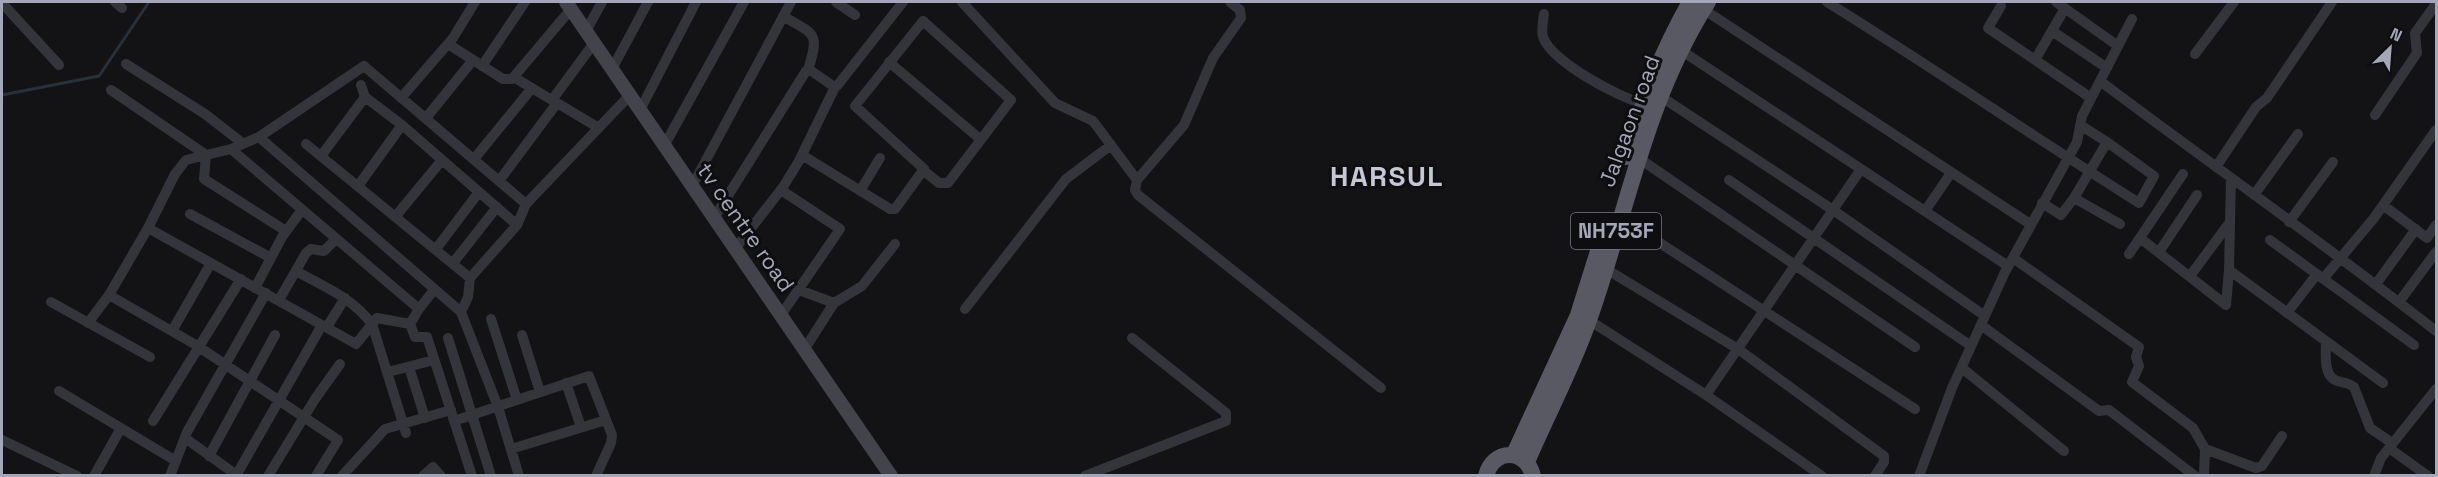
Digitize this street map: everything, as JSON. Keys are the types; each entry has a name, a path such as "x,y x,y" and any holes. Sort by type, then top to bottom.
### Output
{"highway":[{"name":"Jalgaon road","path":"1600,266 1620,217 1637,157 1650,96 1679,49 1700,4"},
{"name":"Jalgaon road","path":"1525,464 1583,317 1668,41 1700,4"},
{"path":"1486,476 1492,461 1499,456 1525,464"}],"main road":[{"name":"tv centre road","path":"569,5 891,476"}],"street":[{"path":"401,98 448,44 475,2"},
{"path":"426,118 477,63 525,2"},
{"path":"499,181 555,101 590,37 602,2"},
{"path":"612,69 648,2"},
{"path":"640,110 696,2"},
{"path":"664,146 744,2"},
{"path":"692,186 791,2"},
{"path":"836,2 855,15"},
{"path":"735,249 781,190 802,155 835,87 903,2"},
{"path":"962,2 1055,103 1093,121 1137,180"},
{"path":"1230,2 1240,10 1241,18 1213,58 1184,125 1137,180 1135,190 1138,195 1381,388"},
{"path":"1827,2 1952,80 2067,158 2139,202 2154,176 2108,142 2080,125"},
{"path":"2195,54 2234,2"},
{"path":"2216,167 2256,107 2267,98 2332,2"},
{"path":"2,3 59,65"},
{"path":"1700,4 2030,224"},
{"path":"2035,60 2052,31 2060,4 2118,46"},
{"path":"2375,115 2417,53 2415,33 2436,4"},
{"path":"516,78 569,5"},
{"path":"2001,6 1989,28 2091,98"},
{"path":"1544,14 1543,37 1553,53 1624,99 1650,96 1833,210 1983,320 2099,411 2108,409 2195,476"},
{"path":"714,218 808,70 816,46 812,35 783,16"},
{"path":"1919,476 1983,320 2030,224 2077,142 2080,125 2091,98 2132,19"},
{"path":"921,21 925,22 1011,97 1010,103 980,139 946,184 924,171 923,166 855,106 921,21"},
{"path":"2052,31 2107,68"},
{"path":"448,44 503,79 516,78 599,128"},
{"path":"1679,49 1925,211 2011,262 2139,347 2136,357 2139,366 2132,382 2193,428 2205,449 2204,476"},
{"path":"889,62 980,139"},
{"path":"126,64 205,114 241,142"},
{"path":"88,323 109,295 186,160 231,149 241,142 259,137 364,66 526,204"},
{"path":"808,70 835,87"},
{"path":"2100,81 2289,222 2340,256 2436,331"},
{"path":"361,85 365,97 402,125 517,225"},
{"path":"474,159 532,88"},
{"path":"111,90 206,155"},
{"path":"461,312 468,297 470,278 517,225 526,204 630,95"},
{"path":"321,156 365,97"},
{"path":"358,186 402,125"},
{"path":"2287,313 2383,205 2436,130"},
{"path":"2254,195 2298,134"},
{"path":"259,137 461,312 498,407 519,476"},
{"path":"2042,203 2061,215 2108,142"},
{"path":"306,144 470,278"},
{"path":"965,309 1066,179 1111,145"},
{"path":"231,149 335,240 419,309"},
{"path":"206,155 204,179 286,231"},
{"path":"802,155 890,209 895,209 924,171"},
{"path":"1637,157 1915,347"},
{"path":"860,190 880,158"},
{"path":"395,217 442,160"},
{"path":"2289,222 2333,162"},
{"path":"1706,395 1796,267 1861,169"},
{"path":"1925,211 1951,173"},
{"path":"2129,254 2183,174"},
{"path":"2140,238 2226,305 2231,178"},
{"path":"1729,180 1971,346"},
{"path":"781,190 840,229 781,315"},
{"path":"436,249 479,192"},
{"path":"2159,252 2197,195"},
{"path":"2074,198 2120,224"},
{"path":"2383,205 2427,238 2436,225"},
{"path":"453,262 497,207"},
{"path":"255,288 286,231 301,211"},
{"path":"190,214 271,258"},
{"path":"1620,217 1915,409"},
{"path":"2190,276 2230,222"},
{"path":"148,228 356,344 377,318 410,324"},
{"path":"2376,284 2416,229"},
{"path":"279,300 308,250 324,251 335,240"},
{"path":"2270,240 2414,345"},
{"path":"804,350 834,303 862,286 895,244"},
{"path":"2399,302 2436,252"},
{"path":"172,331 211,263"},
{"path":"1600,266 1738,350 1884,456 1884,462 1875,476"},
{"path":"2229,270 2383,383"},
{"path":"296,271 361,309 372,324 405,428"},
{"path":"153,421 241,279"},
{"path":"410,324 434,290"},
{"path":"799,290 834,303"},
{"path":"170,476 185,438 266,293"},
{"path":"109,295 199,347 338,440 316,476"},
{"path":"185,438 238,475 279,401 345,298"},
{"path":"51,302 150,357"},
{"path":"1583,317 1706,395 1822,476"},
{"path":"491,319 517,400"},
{"path":"410,324 416,337 427,337 472,476"},
{"path":"209,456 274,335"},
{"path":"522,335 540,392"},
{"path":"448,338 474,415 491,476"},
{"path":"1085,476 1221,425 1226,421 1226,413 1132,338"},
{"path":"2326,341 2326,364 2330,375 2335,380 2354,387 2370,428 2428,476"},
{"path":"388,372 434,360"},
{"path":"268,476 340,364"},
{"path":"409,367 425,418"},
{"path":"1962,368 2064,452"},
{"path":"454,421 589,376 612,439 596,476"},
{"path":"566,383 581,428"},
{"path":"2374,476 2377,464 2436,389"},
{"path":"59,391 176,461"},
{"path":"342,476 385,429 405,428 425,418 451,410"},
{"path":"511,449 606,420"},
{"path":"94,476 121,428"},
{"path":"2205,449 2256,468 2262,466 2282,436"},
{"path":"2,440 77,476"},
{"path":"423,476 433,467 441,476"}],"waterway":[{"path":"2,95 99,76 149,2"}],"district":[{"name":"HARSUL","path":"1387,176"}]}
